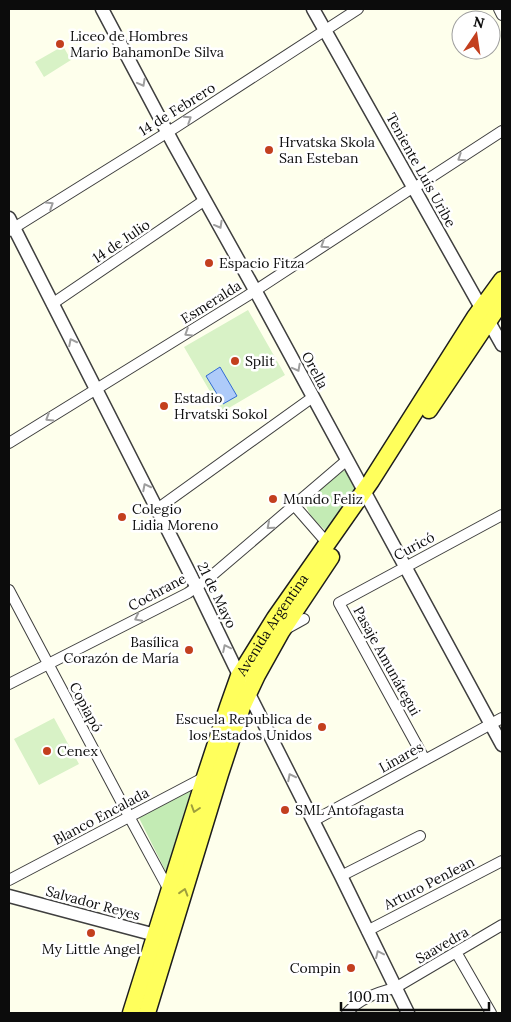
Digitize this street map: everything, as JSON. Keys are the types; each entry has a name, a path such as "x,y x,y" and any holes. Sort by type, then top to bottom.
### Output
{"main road":[{"name":"Avenida Argentina","path":"147,1013 163,937 169,890 239,676 275,618 328,544 367,496 376,492 485,315 502,280"},
{"name":"Avenida Argentina","path":"485,315 502,301"},
{"name":"Avenida Argentina","path":"130,1013 163,937 248,692 281,632 367,496"}],"street":[{"name":"Orella","path":"102,9 405,566 497,721 502,745"},
{"name":"Teniente Luis Uribe","path":"313,9 502,343"},
{"name":"14 de Febrero","path":"10,226 168,132 358,9"},
{"path":"499,9 502,16"},
{"name":"Esmeralda","path":"9,443 256,290 502,131"},
{"name":"14 de Julio","path":"52,304 205,200"},
{"name":"21 de Mayo","path":"10,226 52,304 196,586 239,676 341,876 408,1013"},
{"path":"157,509 313,398"},
{"name":"Cochrane","path":"9,684 188,593 209,578 347,460"},
{"path":"294,505 328,544"},
{"name":"Curicó","path":"339,603 502,515"},
{"name":"Copiapó","path":"9,590 169,890"},
{"name":"Pasaje Amunátegui","path":"339,603 425,760"},
{"path":"281,632 304,619"},
{"name":"Linares","path":"313,821 497,721"},
{"name":"Blanco Encalada","path":"9,880 205,777"},
{"path":"341,876 420,836"},
{"name":"Arturo PenJean","path":"367,931 502,860"},
{"name":"Salvador Reyes","path":"9,896 163,937"},
{"name":"Saavedra","path":"347,1013 356,1004 395,988 502,925"},
{"path":"456,952 491,1013"}],"green space":[{"path":"63,46 71,60 44,77 35,62"},
{"name":"Split","path":"248,310 285,375 222,412 184,347"},
{"path":"341,471 349,471 359,490 329,534 308,511 306,501"},
{"name":"Cenex","path":"54,718 79,764 39,785 14,739"},
{"path":"191,790 166,872 138,816"}],"water":[{"path":"220,367 237,396 223,404 206,376"}],"place":[{"name":"Liceo de Hombres Mario BahamonDe Silva","path":"60,44"},
{"name":"Hrvatska Skola San Esteban","path":"269,150"},
{"name":"Espacio Fitza","path":"209,263"},
{"name":"Split","path":"235,361"},
{"name":"Estadio Hrvatski Sokol","path":"164,406"},
{"name":"Mundo Feliz","path":"273,499"},
{"name":"Colegio Lidia Moreno","path":"122,517"},
{"name":"Basílica Corazón de María","path":"189,650"},
{"name":"Escuela Republica de los Estados Unidos","path":"322,727"},
{"name":"Cenex","path":"47,751"},
{"name":"SML Antofagasta","path":"285,810"},
{"name":"My Little Angel","path":"91,933"},
{"name":"Compin","path":"351,968"}]}
